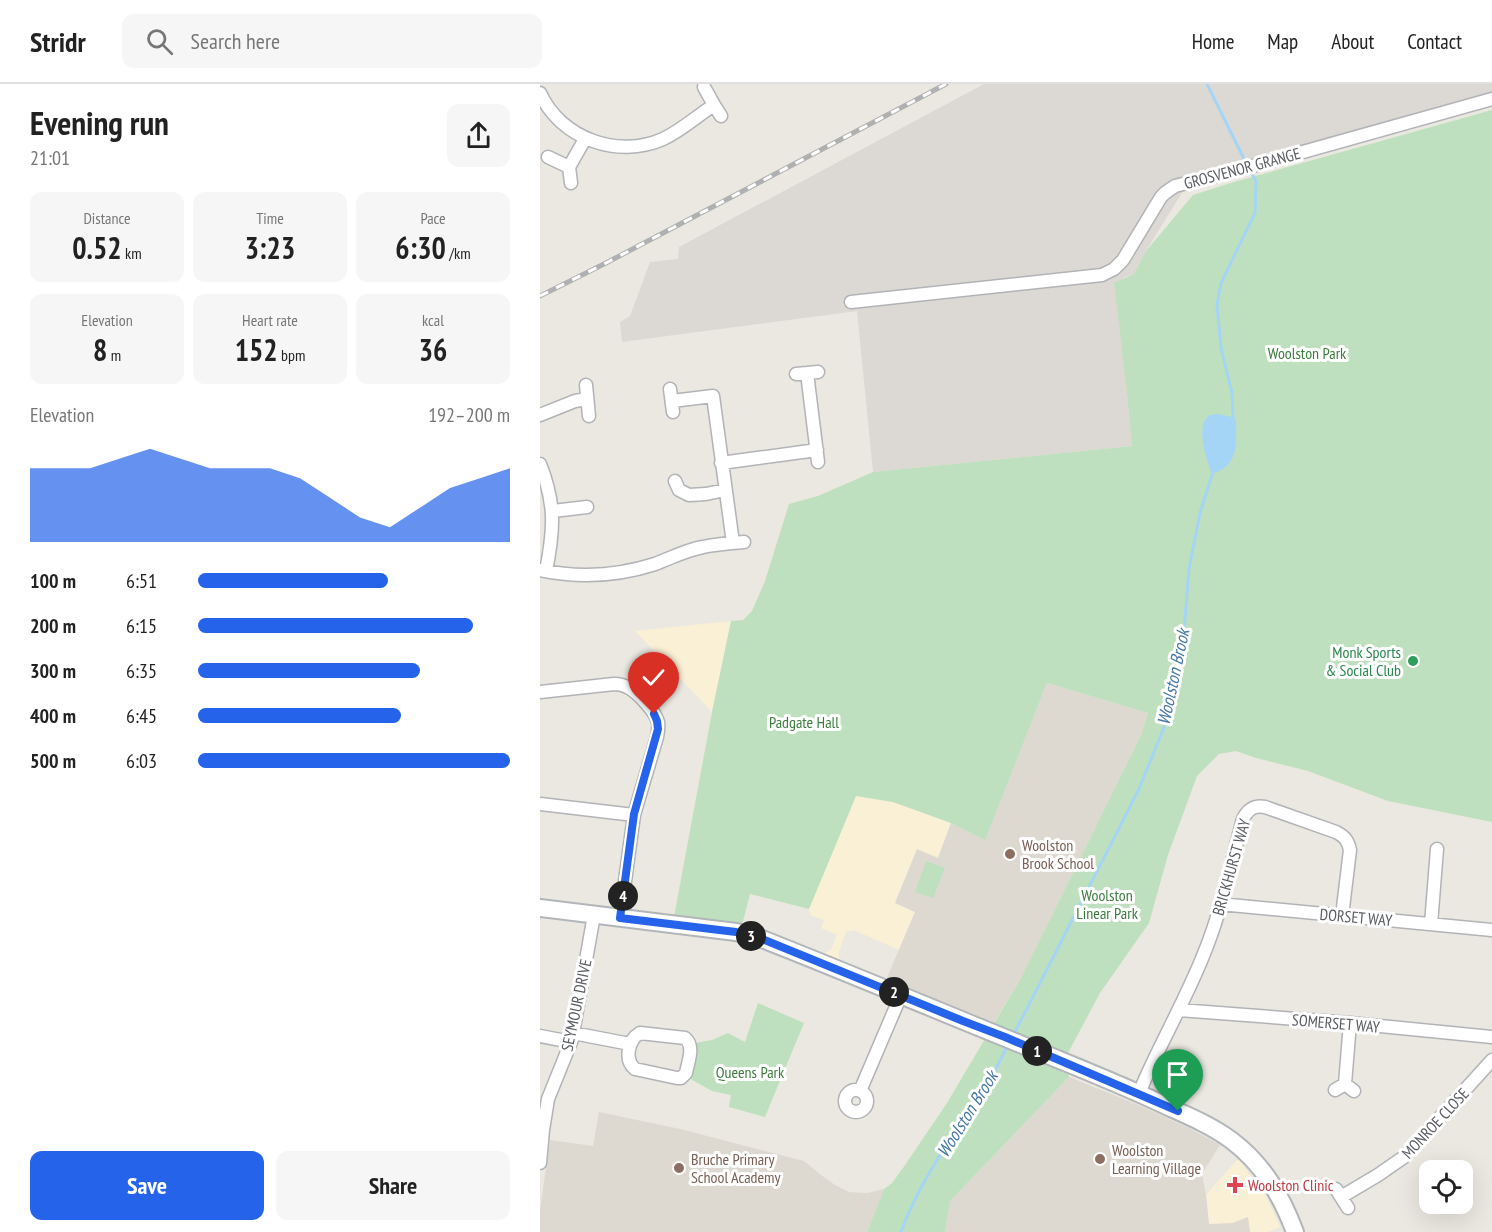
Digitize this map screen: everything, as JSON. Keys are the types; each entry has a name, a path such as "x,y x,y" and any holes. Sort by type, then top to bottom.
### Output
{"street":[{"path":"704,87 721,116"},
{"path":"540,93 555,115 567,127 585,139 604,145 625,147 661,140 678,131 714,105"},
{"name":"GROSVENOR GRANGE","path":"851,302 1102,275 1114,269 1124,260 1154,207 1168,190 1176,186 1492,99"},
{"path":"571,183 569,167 585,139"},
{"path":"548,157 569,167"},
{"path":"721,463 817,456 807,373"},
{"path":"586,385 589,416"},
{"path":"540,464 548,486 553,511 551,544 543,570 586,575 627,571 655,564 697,548 739,543 725,490 721,463 719,396 672,401"},
{"path":"540,415 575,401 587,399"},
{"path":"675,481 679,490 689,495 725,490"},
{"path":"553,511 587,507"},
{"path":"540,693 622,685 635,692 654,714 657,721 658,729 634,814 620,918"},
{"path":"540,804 634,814"},
{"name":"BRICKHURST WAY","path":"1139,1093 1207,946 1243,819 1252,807 1261,806 1344,836 1350,850 1342,916"},
{"path":"1431,924 1438,849"},
{"name":"DORSET WAY","path":"1220,904 1492,930"},
{"path":"540,908 753,936 1139,1093 1204,1122 1232,1141 1260,1167 1277,1191 1295,1232"},
{"name":"SEYMOUR DRIVE","path":"540,1163 548,1099 572,1038 594,915"},
{"path":"860,1091 901,995"},
{"name":"SOMERSET WAY","path":"1179,1010 1492,1037"},
{"path":"1345,1088 1350,1023"},
{"path":"640,1033 686,1038 691,1046 686,1073 677,1078 635,1069 628,1060 630,1044 633,1038 640,1033"},
{"path":"540,1036 630,1044"},
{"name":"MONROE CLOSE","path":"1342,1198 1404,1157 1492,1060"}],"shaded area":[{"path":"984,84 1492,84 1492,92 1193,175 1134,274 1123,278 1126,384 1132,446 873,472 857,311 622,342 620,322 630,316 650,262 678,259 679,247"},
{"path":"731,621 712,712 635,631"},
{"name":"Woolston Brook School","path":"1047,683 1148,713 1141,735 1021,978 992,1026 977,1020 973,1013 971,1015 886,980 915,912 895,903 917,849 938,858 951,823 985,839"},
{"path":"856,796 893,802 951,823 938,858 917,850 895,903 915,912 899,950 854,930 846,932 839,952 841,962 823,954 831,950 837,935 821,928 824,920 810,915 809,909"},
{"name":"Woolston Learning Village","path":"1069,1077 1136,1104 1220,1145 1202,1174 1209,1224 1233,1223 1248,1217 1250,1232 945,1232 950,1201"},
{"name":"Bruche Primary School Academy","path":"599,1112 680,1129 804,1161 835,1185 849,1192 867,1193 884,1189 867,1232 540,1232 540,1210 550,1140 593,1146"},
{"path":"1238,1159 1265,1194 1280,1227 1268,1232 1250,1232 1247,1217 1233,1223 1209,1225 1206,1195"}],"green space":[{"path":"1492,110 1492,822 1388,801 1308,771 1236,751 1219,754 1197,776 1168,855 1149,923 1100,993 1068,1053 1069,1077 950,1201 945,1232 867,1232 884,1189 892,1183 903,1168 947,1103 1021,978 1141,735 1148,713 1047,683 985,840 951,823 893,802 856,796 809,909 750,894 742,925 674,917 731,621 743,620 752,611 765,581 789,504 818,496 873,472 1132,446 1114,283 1134,274 1146,251 1193,195"},
{"path":"926,861 945,868 933,898 915,892"},
{"name":"Queens Park","path":"758,1003 804,1023 765,1117 729,1107 731,1095 712,1091 687,1077 695,1043 712,1040 728,1033 745,1042"}],"water":[{"path":"1219,414 1236,419 1236,444 1228,465 1212,474 1202,434 1205,420 1210,415"}],"waterway":[{"name":"Woolston Brook","path":"1207,84 1246,163"},
{"name":"Woolston Brook","path":"1233,418 1232,393 1221,348 1217,305 1221,283 1255,213 1256,181 1249,169"},
{"name":"Woolston Brook","path":"1014,1034 1139,789 1169,715 1183,643 1189,569 1200,513 1213,472"},
{"name":"Woolston Brook","path":"901,1232 919,1191 991,1078 1008,1045"}],"railway":[{"path":"540,296 946,84"}],"place":[{"name":"Monk Sports & Social Club","path":"1413,661"},
{"name":"Woolston Brook School","path":"1010,854"},
{"name":"Woolston Learning Village","path":"1100,1159"},
{"name":"Bruche Primary School Academy","path":"679,1168"},
{"name":"Woolston Clinic","path":"1235,1185"}],"route":[{"path":"654,714 657,721 657,737 634,814 620,918 736,932 762,939 1005,1037 1178,1111"}],"park label":[{"name":"Woolston Park","path":"1307,353"},
{"name":"Padgate Hall","path":"804,722"},
{"name":"Woolston Linear Park","path":"1107,904"}]}
